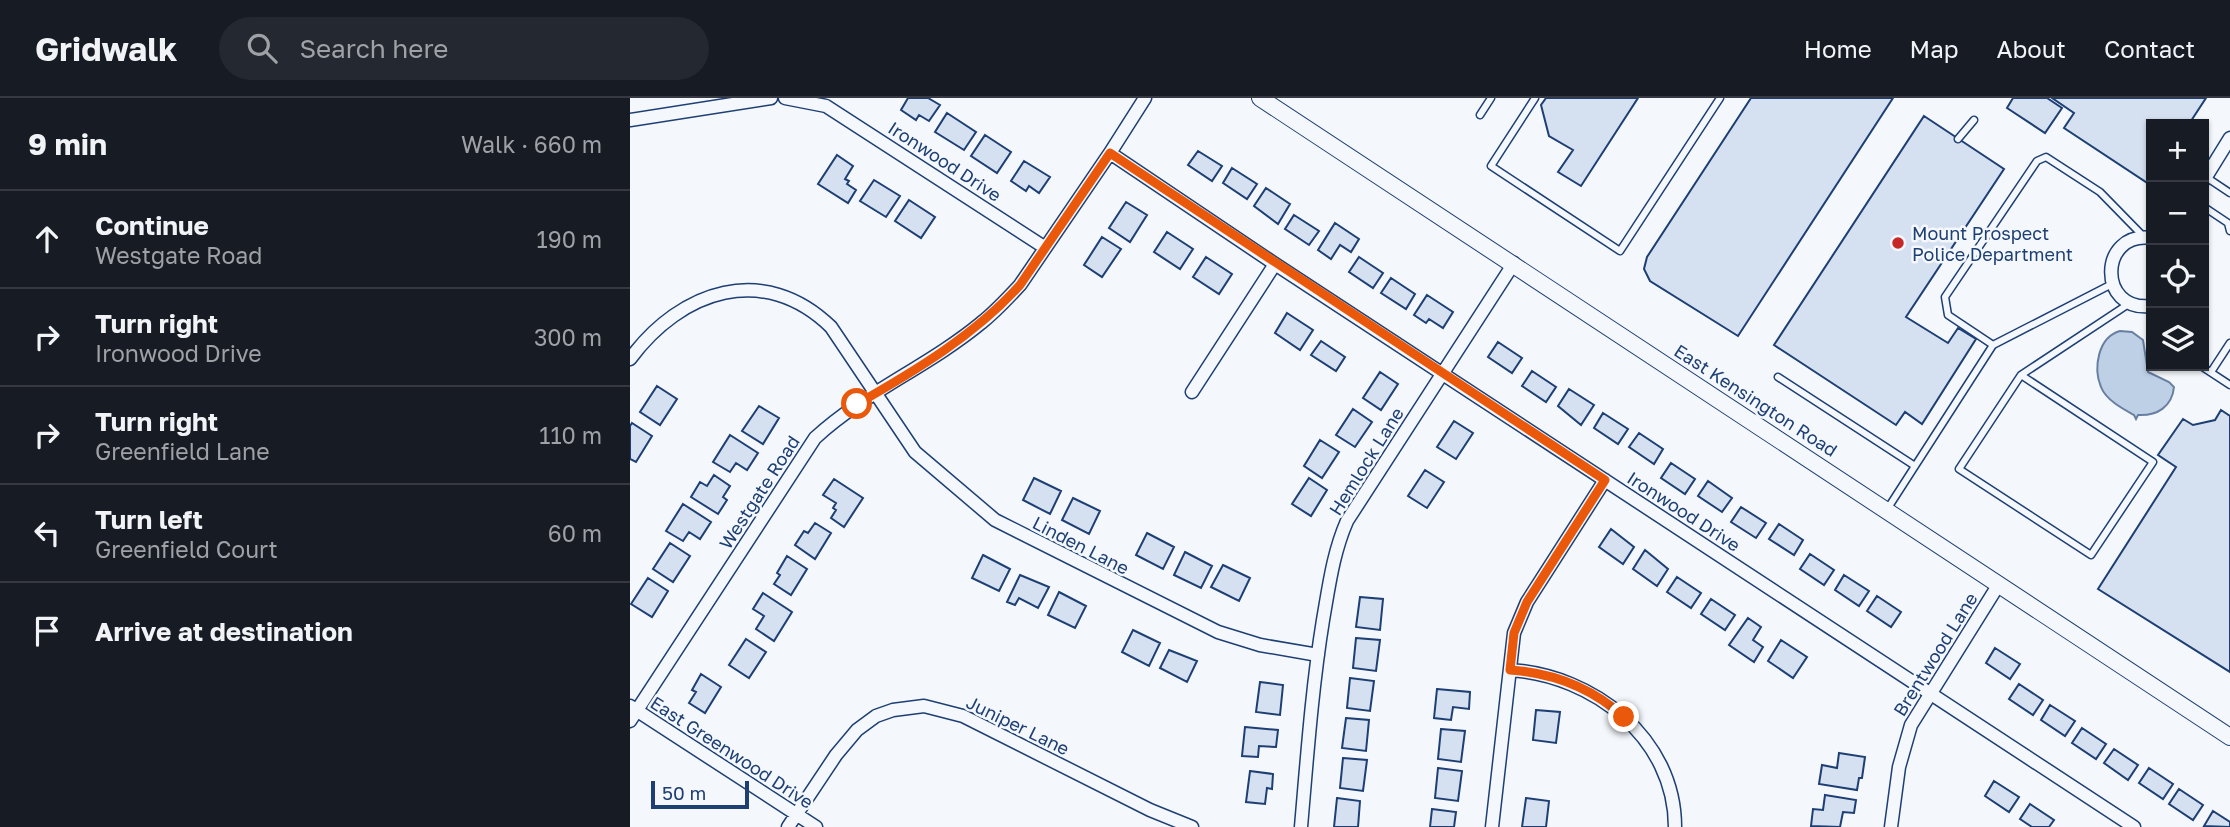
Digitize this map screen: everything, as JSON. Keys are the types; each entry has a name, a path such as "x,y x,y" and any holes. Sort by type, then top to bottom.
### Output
{"main road":[{"name":"East Kensington Road","path":"1260,98 2230,737"}],"street":[{"path":"667,98 669,113"},
{"path":"630,120 771,98"},
{"name":"Ironwood Drive","path":"785,98 826,106 1044,247"},
{"name":"Westgate Road","path":"632,713 816,438 857,404 981,324 1020,285 1145,98"},
{"path":"2209,172 2230,138"},
{"name":"Ironwood Drive","path":"1110,153 2134,827"},
{"path":"2146,237 2133,239 2116,252 2112,262 2112,284 2122,298 2130,303 2146,306"},
{"name":"Hemlock Lane","path":"1301,827 1318,655 1330,576 1344,529 1514,263"},
{"path":"1192,392 1275,264"},
{"name":"Linden Lane","path":"630,359 653,331 686,307 708,297 731,292 750,290 774,293 813,310 831,327 915,453 995,520 1218,632 1260,645 1318,655"},
{"path":"1492,827 1514,633 1527,602 1605,480"},
{"name":"Brentwood Lane","path":"1891,827 1904,746 1911,725 1999,584"},
{"path":"1510,670 1532,671 1568,681 1608,703 1624,717 1646,742 1663,771 1675,809 1675,827"},
{"name":"Juniper Lane","path":"788,827 836,755 857,730 876,716 893,709 924,706 962,716 1150,810 1192,827"},
{"name":"East Greenwood Drive","path":"632,713 816,827"}],"lane":[{"path":"1480,115 1491,98"},
{"path":"1535,98 1491,166 1620,251 1720,98"},
{"path":"1958,139 1975,120"},
{"path":"1993,345 1948,315 1945,298 2037,161 2046,157 2100,192 2146,235"},
{"path":"2209,181 2230,193"},
{"path":"2209,210 2228,223 2230,231"},
{"path":"1887,510 1993,345 2112,284"},
{"path":"2021,375 2152,462 2091,555 1959,469 2021,375 2130,303"},
{"path":"2230,343 2211,372 2230,385"},
{"path":"1778,377 1915,467"}],"water":[{"path":"2120,331 2132,332 2143,340 2146,371 2174,387 2170,400 2162,409 2151,414 2138,415 2136,419 2115,404 2101,387 2099,354 2102,346 2113,334"}],"building":[{"path":"908,98 928,98 940,105 929,121 919,115 916,120 901,110"},
{"path":"1546,98 1638,98 1581,186 1558,172 1573,150 1549,136 1541,105"},
{"path":"1751,98 1893,98 1738,336 1650,281 1644,269 1647,257"},
{"path":"2013,98 2047,98 2062,108 2045,133 2007,108"},
{"path":"2052,98 2206,98 2192,119 2146,119 2146,182 2064,128 2074,113"},
{"path":"947,113 976,132 964,150 935,132"},
{"name":"Mount Prospect Police Department","path":"1924,116 2004,169 1906,317 1948,343 1958,328 1976,339 1922,424 1905,412 1896,425 1774,345"},
{"path":"985,135 1011,152 997,173 971,156"},
{"path":"1198,151 1222,166 1212,181 1188,165"},
{"path":"837,155 853,166 845,179 849,181 847,184 856,190 848,203 818,184"},
{"path":"1024,161 1050,177 1039,193 1029,186 1026,191 1011,181"},
{"path":"1232,168 1257,184 1247,199 1223,183"},
{"path":"874,180 900,196 886,217 860,201"},
{"path":"1266,188 1290,204 1278,224 1254,206"},
{"path":"909,200 935,217 921,238 895,221"},
{"path":"1126,202 1147,215 1130,242 1109,228"},
{"path":"1294,215 1319,231 1309,245 1285,229"},
{"path":"1335,223 1359,239 1351,252 1340,245 1331,259 1318,250"},
{"path":"1167,232 1193,249 1180,269 1154,252"},
{"path":"1102,237 1121,249 1102,277 1084,265"},
{"path":"1206,257 1232,274 1219,294 1193,277"},
{"path":"1359,257 1383,273 1373,288 1349,272"},
{"path":"1391,278 1415,294 1406,309 1381,293"},
{"path":"1427,295 1453,312 1443,328 1429,319 1426,323 1414,315"},
{"path":"1287,313 1313,330 1300,350 1275,333"},
{"path":"1321,341 1345,357 1336,371 1311,355"},
{"path":"1498,342 1522,358 1512,373 1488,357"},
{"path":"1532,371 1556,387 1546,402 1522,386"},
{"path":"1380,372 1398,384 1381,410 1363,398"},
{"path":"657,386 677,399 660,425 640,412"},
{"path":"1569,389 1594,405 1581,425 1558,406"},
{"path":"759,406 779,418 763,444 742,431"},
{"path":"1353,409 1372,422 1355,447 1336,435"},
{"path":"2221,410 2230,416 2230,672 2098,589 2176,467 2158,455 2183,419 2193,425 2215,420"},
{"path":"1603,413 1628,429 1618,444 1594,428"},
{"path":"1454,421 1473,433 1456,459 1437,447"},
{"path":"632,423 652,436 636,462 630,459"},
{"path":"1639,433 1663,449 1654,464 1629,447"},
{"path":"730,435 758,453 747,470 736,463 730,472 713,462"},
{"path":"1320,440 1339,452 1322,478 1304,466"},
{"path":"1671,463 1695,479 1685,494 1661,478"},
{"path":"1425,470 1444,482 1427,508 1408,496"},
{"path":"714,475 730,486 723,497 727,500 718,514 691,497 700,482 707,486"},
{"path":"1034,478 1061,491 1050,514 1023,500"},
{"path":"1309,478 1327,490 1311,516 1292,504"},
{"path":"834,479 863,498 844,527 831,518 836,510 833,508 836,503 823,495"},
{"path":"1708,481 1732,498 1722,512 1698,496"},
{"path":"1073,498 1100,511 1089,534 1062,520"},
{"path":"683,504 711,522 700,539 689,532 683,541 666,531"},
{"path":"1741,507 1766,523 1756,538 1731,522"},
{"path":"815,523 831,533 815,559 795,545 804,531 808,533"},
{"path":"1779,524 1803,540 1794,555 1769,539"},
{"path":"1611,529 1634,547 1623,564 1599,547"},
{"path":"1147,533 1174,547 1163,569 1136,555"},
{"path":"670,543 690,556 673,582 653,569"},
{"path":"1645,550 1668,569 1657,586 1633,569"},
{"path":"1185,552 1212,566 1201,588 1174,575"},
{"path":"1810,554 1834,570 1824,585 1800,569"},
{"path":"983,555 1010,569 999,591 972,578"},
{"path":"787,556 807,569 791,595 774,584"},
{"path":"1223,565 1250,578 1239,601 1211,587"},
{"path":"1020,575 1049,587 1038,608 1019,598 1015,605 1007,602"},
{"path":"1844,575 1869,591 1859,606 1835,590"},
{"path":"1677,577 1701,593 1691,608 1667,592"},
{"path":"648,578 668,591 652,617 631,604"},
{"path":"1059,592 1086,606 1075,628 1048,615"},
{"path":"763,593 792,612 774,641 756,629 764,616 753,609"},
{"path":"1877,596 1901,612 1891,627 1867,611"},
{"path":"1360,597 1383,599 1380,630 1356,627"},
{"path":"1711,599 1735,615 1725,630 1701,614"},
{"path":"1748,618 1761,627 1753,640 1763,647 1754,662 1729,645"},
{"path":"1133,630 1160,643 1149,666 1122,652"},
{"path":"1356,638 1380,640 1376,671 1353,668"},
{"path":"746,639 766,652 749,678 729,665"},
{"path":"1781,640 1807,657 1793,678 1768,661"},
{"path":"1995,648 2020,664 2010,679 1986,663"},
{"path":"1169,650 1197,661 1187,682 1160,668"},
{"path":"701,674 721,687 705,713 689,703 696,692 692,690"},
{"path":"1350,678 1374,681 1370,711 1347,708"},
{"path":"1260,682 1283,685 1280,715 1256,712"},
{"path":"2019,684 2043,700 2033,715 2009,699"},
{"path":"1437,689 1470,692 1469,709 1453,707 1451,720 1434,718"},
{"path":"2050,705 2075,721 2065,736 2041,720"},
{"path":"1536,710 1560,712 1556,743 1533,740"},
{"path":"1346,718 1369,720 1366,751 1342,748"},
{"path":"1245,727 1278,730 1276,747 1259,746 1258,757 1242,756"},
{"path":"2082,728 2106,744 2096,759 2072,743"},
{"path":"1441,729 1465,731 1461,762 1438,759"},
{"path":"2114,749 2138,765 2128,780 2104,763"},
{"path":"1839,753 1865,757 1857,790 1819,784 1822,765 1837,768"},
{"path":"1343,758 1367,760 1363,791 1340,788"},
{"path":"1438,768 1462,771 1458,801 1435,798"},
{"path":"2149,768 2173,784 2163,799 2139,783"},
{"path":"1250,771 1273,774 1272,789 1267,788 1265,804 1246,802"},
{"path":"1994,781 2019,797 2009,812 1985,796"},
{"path":"2179,789 2203,805 2193,820 2169,804"},
{"path":"1825,795 1856,800 1854,813 1843,812 1840,827 1811,826 1813,809 1823,810"},
{"path":"1337,798 1360,801 1358,827 1334,827"},
{"path":"1526,798 1549,801 1546,827 1522,827"},
{"path":"2030,804 2054,820 2049,827 2032,827 2020,819"},
{"path":"1432,809 1456,812 1454,827 1430,827"},
{"path":"2213,811 2230,822 2230,827 2204,826"}],"place":[{"name":"Mount Prospect Police Department","path":"1898,243"}],"route":[{"path":"857,404 981,324 1004,302 1020,285 1110,153 1605,480 1527,602 1514,633 1510,670 1532,671 1568,681 1588,690 1624,717"}]}
